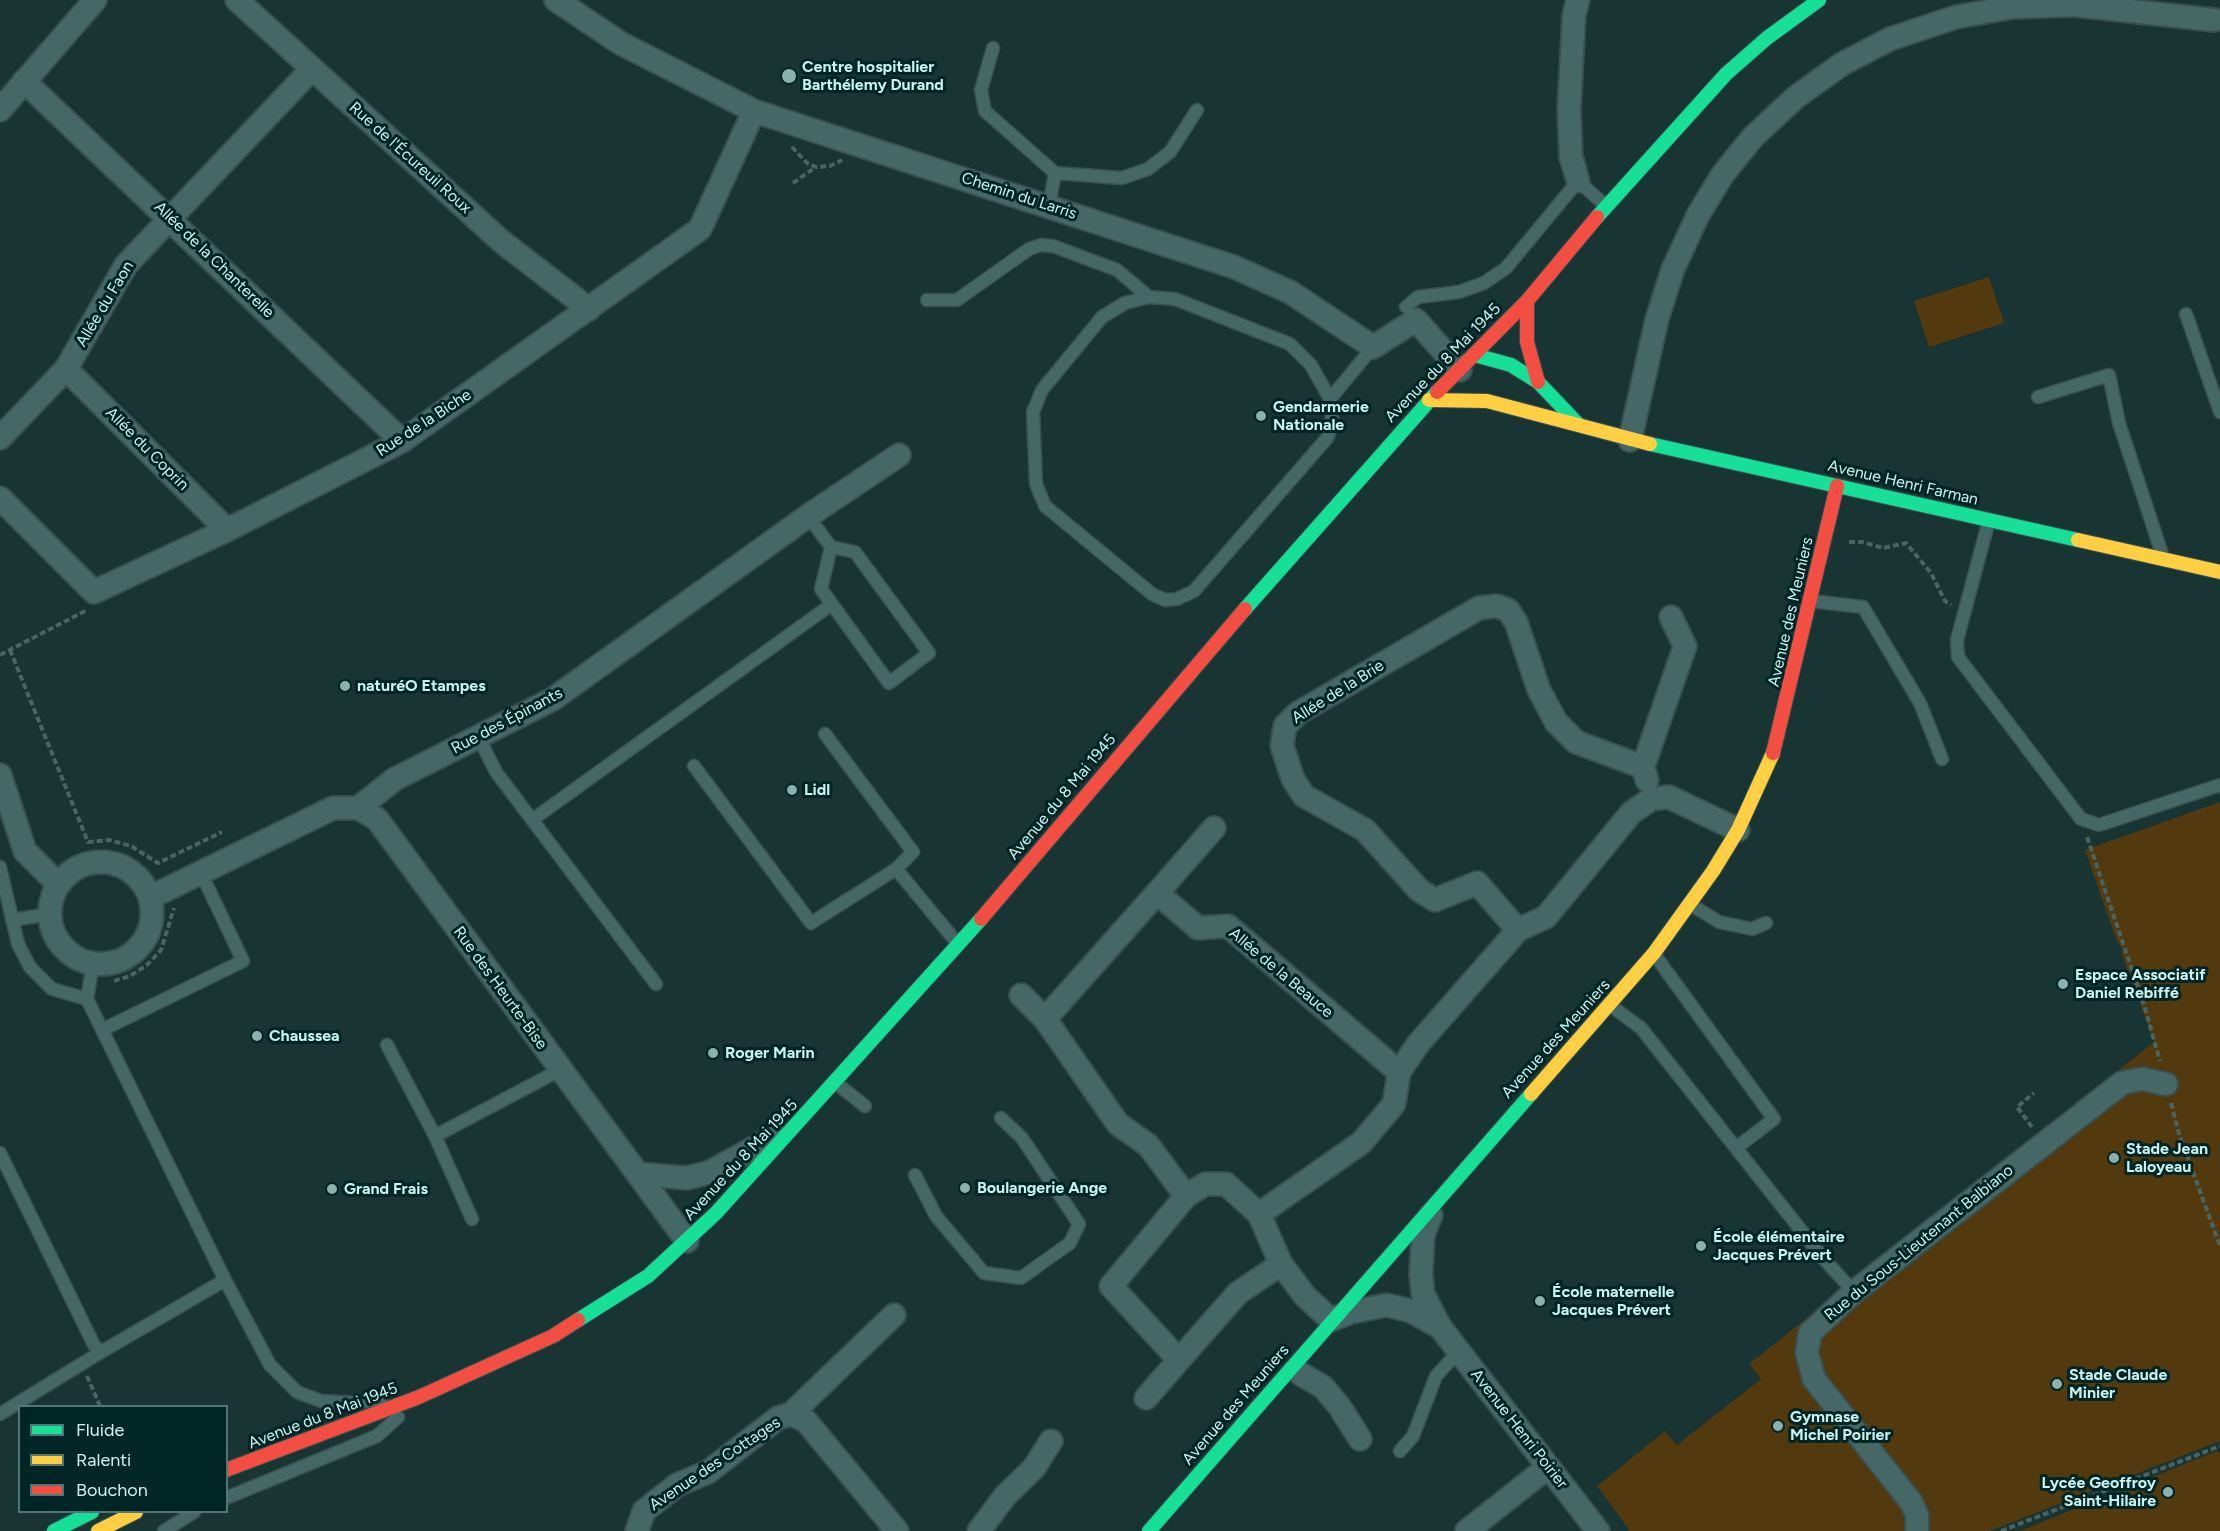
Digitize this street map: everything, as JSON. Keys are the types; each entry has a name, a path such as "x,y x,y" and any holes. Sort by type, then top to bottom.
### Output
{"street":[{"path":"0,110 95,0"},
{"name":"Rue de l'Écureuil Roux","path":"237,0 501,241 589,309"},
{"name":"Chemin du Larris","path":"556,0 620,43 754,111 1234,267 1290,292 1373,347"},
{"path":"1578,0 1574,15 1569,110 1571,157 1578,181"},
{"name":"Avenue du 8 Mai 1945","path":"228,1469 419,1397 553,1336 648,1276 687,1241 835,1083 959,945 1263,587 1429,400 1469,372 1606,206 1726,75 1767,38 1819,0"},
{"path":"1630,440 1657,319 1673,269 1698,214 1723,174 1754,137 1796,97 1842,64 1890,39 1967,15 2013,7 2074,5 2214,20"},
{"name":"Allée du Faon","path":"0,438 66,369 126,265 312,69"},
{"name":"Allée de la Chanterelle","path":"24,81 402,441"},
{"name":"Rue de la Biche","path":"94,592 227,530 402,441 700,229 754,111"},
{"name":"Avenue Henri Farman","path":"1527,301 1527,342 1538,382"},
{"path":"1373,347 1416,320 1469,372 1487,401"},
{"name":"Avenue Henri Farman","path":"1469,372 1511,365 1538,382 1579,425"},
{"name":"Allée du Coprin","path":"66,369 227,530"},
{"name":"Avenue Henri Farman","path":"1429,400 1487,401 1630,440 2220,572"},
{"name":"Rue des Épinants","path":"358,808 395,779 553,699 808,516 899,455"},
{"name":"Avenue des Meuniers","path":"1149,1531 1439,1196 1654,953 1690,904 1738,830 1775,749 1837,486"},
{"path":"0,498 94,592"},
{"name":"Allée de la Brie","path":"1518,930 1477,883 1435,900 1419,890 1365,830 1304,796 1293,779 1282,746 1285,726 1298,713 1479,608 1497,606 1508,610 1516,622 1539,690 1556,722 1576,742 1643,767"},
{"path":"1651,799 1643,767 1685,646 1671,617"},
{"path":"0,775 25,851 58,884"},
{"path":"1259,1214 1361,1143 1394,1104 1399,1072 1418,1044 1518,930 1546,918 1631,813 1651,799 1669,797 1738,830"},
{"path":"151,897 333,808 358,808"},
{"name":"Rue des Heurte-Bise","path":"358,808 377,819 687,1241"},
{"path":"1045,1019 1214,828"},
{"path":"100,861 116,863 132,871 143,882 151,897 153,914 150,931 141,946 119,961 93,964 79,960 58,941 50,914 52,899 58,884 69,872 84,864 100,861"},
{"name":"Allée de la Beauce","path":"1157,893 1198,928 1228,926 1399,1072"},
{"path":"1021,995 1045,1019 1118,1124 1148,1145 1186,1196"},
{"name":"Rue du Sous-Lieutenant Balbiano","path":"1917,1531 1917,1515 1911,1502 1814,1379 1807,1353 1810,1333 1854,1292 2122,1083 2142,1079 2166,1084"},
{"path":"638,1174 687,1178 710,1172 800,1121"},
{"path":"1179,1360 1110,1286 1186,1196 1205,1184 1226,1184 1259,1214 1281,1264 1305,1296 1331,1320"},
{"name":"Avenue Henri Poirier","path":"1439,1196 1423,1235 1420,1255 1423,1294 1440,1327 1598,1531"},
{"path":"1146,1398 1238,1293 1281,1264"},
{"name":"Avenue Henri Poirier","path":"1331,1320 1351,1312 1387,1305 1411,1311 1440,1327"},
{"path":"791,1414 894,1316"},
{"path":"1301,1374 1328,1393 1359,1439"},
{"name":"Avenue des Cottages","path":"637,1531 644,1511 677,1485 708,1472 778,1418 791,1414 806,1420 897,1531"},
{"path":"979,1531 1005,1496 1034,1468 1051,1441"},
{"path":"1467,1531 1548,1467"},
{"path":"54,1531 90,1513"},
{"path":"98,1531 134,1513"}],"lane":[{"path":"993,48 981,90 985,111 1055,173 1122,178 1148,170 1170,152 1197,110"},
{"path":"1049,206 1055,173"},
{"path":"1406,307 1418,297 1459,292 1484,283 1506,268 1578,181 1606,206"},
{"path":"927,300 957,300 1029,249 1041,245 1053,246 1117,270 1149,297"},
{"path":"1149,297 1174,299 1290,344 1311,365 1330,399 1332,418 1328,437 1194,591 1177,599 1165,600 1152,594 1045,506 1036,484 1033,412 1042,390 1102,317 1125,303 1149,297"},
{"path":"2186,314 2220,412"},
{"path":"1330,399 1373,347"},
{"path":"2038,397 2109,375 2119,423 2163,558"},
{"path":"808,516 831,547 855,552 929,653 889,682 821,590 831,547"},
{"path":"1990,519 1957,640 1958,657 2081,819 2099,825 2220,785"},
{"path":"1810,601 1863,607 1920,703 1942,759"},
{"path":"532,820 832,604"},
{"path":"694,766 811,923 896,869 913,852 825,734"},
{"path":"478,738 496,772 656,984"},
{"path":"0,867 18,944 30,967 52,990 87,999"},
{"path":"896,869 959,945"},
{"path":"102,1030 243,962 201,873"},
{"path":"1690,904 1719,922 1752,929 1766,923"},
{"path":"12,920 50,914"},
{"path":"1654,953 1774,1119 1736,1148"},
{"path":"93,964 87,999 225,1280 270,1365 297,1392 321,1401 355,1403 366,1399 419,1397"},
{"path":"1609,1004 1641,1028 1823,1258 1854,1292"},
{"path":"387,1045 435,1136 472,1219"},
{"path":"435,1136 560,1070"},
{"path":"835,1083 865,1106"},
{"path":"915,1175 936,1216 984,1273 1021,1278 1070,1243 1078,1224 1022,1138 1001,1118"},
{"path":"0,1153 94,1345 101,1352"},
{"path":"0,1414 225,1280"},
{"path":"1400,1451 1413,1436 1436,1376 1460,1352"},
{"path":"228,1497 377,1436 419,1397"},
{"path":"164,1531 192,1513"}],"path":[{"path":"793,183 816,167"},
{"path":"1824,542 1862,542 1883,548 1906,543 1931,573 1945,601 1964,613"},
{"path":"0,655 93,606 94,592"},
{"path":"10,650 88,842 108,840 131,846 158,864 222,832"},
{"path":"2081,819 2145,1008 2179,1134 2220,1246"},
{"path":"114,981 130,976 147,965 161,950 174,907 172,888 163,861"},
{"path":"2001,1531 2220,1446"}],"shaded area":[{"path":"1989,277 2004,323 1929,347 1914,301"},
{"name":"Stade Jean Laloyeau","path":"2220,802 2220,1441 1990,1531 1630,1531 1597,1486 1665,1431 1677,1445 1761,1379 1749,1364 2154,1042 2121,952 2123,950 2116,939 2085,850"},
{"name":"Lycée Geoffroy Saint-Hilaire","path":"2214,1452 2220,1452 2220,1531 2020,1531"}],"traffic: fast":[{"path":"1597,217 1726,74 1767,38 1819,0"},
{"path":"1475,355 1511,365 1538,382 1579,425"},
{"path":"1245,609 1437,392"},
{"path":"1650,444 2078,540"},
{"path":"578,1320 648,1276 716,1213 981,919"},
{"path":"1149,1531 1531,1094"},
{"path":"54,1531 90,1513"}],"traffic: slow":[{"path":"1429,400 1487,401 1650,444"},
{"path":"2078,540 2220,572"},
{"path":"1531,1094 1654,953 1713,871 1738,830 1773,753"},
{"path":"98,1531 134,1513"}],"traffic: jam":[{"path":"1437,392 1527,301 1597,217"},
{"path":"1527,301 1527,342 1538,382"},
{"path":"1773,753 1837,486"},
{"path":"981,919 1245,609"},
{"path":"228,1469 419,1397 553,1336 578,1320"}],"place":[{"name":"Centre hospitalier Barthélemy Durand","path":"789,76"},
{"name":"Gendarmerie Nationale","path":"1261,416"},
{"name":"naturéO Etampes","path":"345,686"},
{"name":"Lidl","path":"792,790"},
{"name":"Espace Associatif Daniel Rebiffé","path":"2063,984"},
{"name":"Chaussea","path":"257,1036"},
{"name":"Roger Marin","path":"713,1053"},
{"name":"Stade Jean Laloyeau","path":"2114,1158"},
{"name":"Boulangerie Ange","path":"965,1188"},
{"name":"Grand Frais","path":"332,1189"},
{"name":"École élémentaire Jacques Prévert","path":"1701,1246"},
{"name":"École maternelle Jacques Prévert","path":"1540,1301"},
{"name":"Stade Claude Minier","path":"2057,1384"},
{"name":"Gymnase Michel Poirier","path":"1778,1426"},
{"name":"Lycée Geoffroy Saint-Hilaire","path":"2168,1492"}]}
